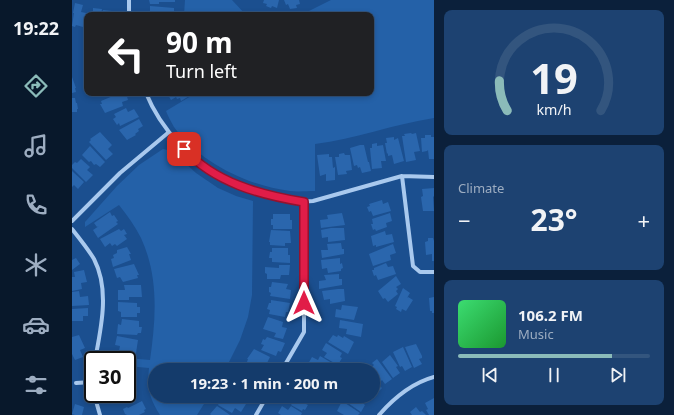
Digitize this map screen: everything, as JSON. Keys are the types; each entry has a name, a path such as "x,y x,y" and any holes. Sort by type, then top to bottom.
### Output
{"street":[{"path":"129,0 129,12"},
{"path":"147,96 169,132 192,158 228,182 272,196 304,202 402,176 434,177"},
{"path":"72,221 120,173 169,132"},
{"path":"402,176 413,266 420,272 434,272"},
{"path":"286,363 304,332 304,202"},
{"path":"72,229 94,260 101,282 103,308 97,351"},
{"path":"379,415 402,393 419,383 434,377"},
{"path":"76,383 84,383"},
{"path":"97,403 100,415"},
{"path":"256,415 263,403"}],"shaded area":[{"path":"185,0 232,0 243,12 184,12"},
{"path":"331,0 434,0 434,118 345,139 315,144 315,191 293,191 258,184 241,178 211,161 184,140 174,127 166,111 191,96 374,96 374,12 307,12"},
{"path":"163,149 172,151 196,173 218,188 236,196 253,201 252,295 248,317 240,340 228,363 148,363 148,368 136,367 136,359 150,360 154,329 155,313 153,283 147,253 136,229 119,205 85,227 85,222 117,186 139,165"},
{"path":"153,403 205,403 197,415 160,415"}],"building":[{"path":"149,0 175,0 175,2 159,2 159,4 150,4"},
{"path":"264,0 279,0 277,8 266,6 267,4 263,3"},
{"path":"284,0 299,0 300,4 296,5 297,8 290,9"},
{"path":"75,3 83,5 81,12 84,13 83,27 76,25 75,27 72,26"},
{"path":"150,6 174,8 174,11 177,11 177,12 150,12"},
{"path":"93,8 102,9 102,12 93,12"},
{"path":"103,10 112,11 112,12 103,12"},
{"path":"72,77 76,92 72,93"},
{"path":"113,96 127,96 128,100 122,102 123,106 105,113 100,104 102,104 101,101"},
{"path":"169,96 189,96 181,101 180,98 177,99 176,97 171,100"},
{"path":"72,98 75,98 77,103 77,112 72,112"},
{"path":"126,108 128,112 134,109 139,117 120,126 119,123 117,125 113,119 116,117 114,114"},
{"path":"139,119 143,126 138,129 139,131 135,134 136,135 127,140 119,130"},
{"path":"100,132 112,145 108,149 113,154 106,160 89,142 91,140 90,139"},
{"path":"416,133 420,151 414,152 416,160 406,162 402,136 405,136 404,134"},
{"path":"425,135 431,135 431,137 434,137 434,159 429,159 428,150 422,152 421,138 425,138"},
{"path":"394,137 394,140 398,138 404,161 394,164 392,155 388,156 388,153 387,154 385,143 387,143 386,138"},
{"path":"377,143 377,146 383,145 386,161 381,161 382,168 372,169 370,148 372,148 372,144"},
{"path":"364,145 371,171 362,173 360,167 358,168 357,165 354,166 350,148"},
{"path":"90,146 105,162 100,167 96,164 94,165 91,161 89,162 82,155"},
{"path":"344,153 345,155 350,155 352,170 346,171 347,174 338,175 335,157 339,157 339,154"},
{"path":"329,154 329,157 332,157 333,168 335,167 335,180 326,181 326,174 320,176 317,155"},
{"path":"81,159 90,167 87,170 93,175 86,182 72,168 72,165 75,162 77,163"},
{"path":"72,171 84,182 78,189 74,185 72,187"},
{"path":"434,188 434,211 423,211 421,197 423,196 422,189"},
{"path":"382,200 383,204 388,202 391,211 373,216 367,207 370,206 369,204"},
{"path":"110,212 118,221 116,222 118,224 98,238 93,230 99,226 97,227 94,223"},
{"path":"342,213 345,225 321,228 320,220 328,219 327,215"},
{"path":"390,213 392,221 386,223 387,227 376,231 375,229 373,230 371,224 373,224 372,219"},
{"path":"273,214 290,214 292,229 273,229 271,219 273,219"},
{"path":"344,228 345,240 328,242 328,237 322,238 321,230"},
{"path":"119,229 121,231 124,229 127,234 124,235 127,239 117,246 115,244 112,246 110,243 105,247 100,239"},
{"path":"271,230 290,231 291,243 285,243 285,246 270,245"},
{"path":"385,231 386,235 392,234 394,242 376,247 376,245 373,246 371,236"},
{"path":"428,238 433,238 434,241 434,261 432,261 432,254 426,255 425,242 428,241"},
{"path":"341,243 342,249 344,249 344,254 322,258 321,250 328,250 327,244"},
{"path":"393,244 396,253 390,255 391,260 373,266 369,254"},
{"path":"127,247 131,254 129,254 131,260 113,267 111,259 114,258 113,255 117,253 117,250"},
{"path":"272,248 288,248 290,263 272,262 272,258 269,258"},
{"path":"76,258 80,264 72,270 72,260"},
{"path":"340,258 340,264 342,263 343,268 341,271 328,273 327,268 322,269 321,260"},
{"path":"386,263 388,267 393,266 396,274 378,280 376,275 374,276 372,270"},
{"path":"134,264 139,275 137,275 138,278 123,282 120,277 117,278 114,269"},
{"path":"279,265 290,265 289,275 281,275 280,279 267,279 265,267 279,268"},
{"path":"84,270 87,282 81,283 82,289 72,291 72,277 75,277 74,272"},
{"path":"339,274 339,279 342,279 342,285 319,289 319,281 326,280 324,275"},
{"path":"396,276 401,284 396,287 398,289 396,291 398,294 388,302 385,298 383,299 378,291"},
{"path":"272,282 288,284 286,289 291,290 290,299 270,296 271,293 269,292 269,287 271,287"},
{"path":"124,285 141,285 142,297 129,297 129,300 118,300 118,290 125,290"},
{"path":"403,288 410,293 407,298 408,297 413,300 406,311 402,309 401,312 396,309 397,307 395,306"},
{"path":"344,289 345,301 330,304 330,299 324,300 322,291"},
{"path":"79,291 80,297 88,296 89,305 72,306 72,292"},
{"path":"434,297 434,313 432,313 432,311 430,311 429,298"},
{"path":"271,300 290,303 285,317 269,314 270,310 267,309 269,303 271,303"},
{"path":"118,302 137,303 137,307 140,307 140,313 137,313 137,317 121,317 121,312 118,311"},
{"path":"342,305 358,307 354,320 335,317 336,309 341,310"},
{"path":"88,308 88,316 83,316 83,321 72,321 72,309"},
{"path":"268,317 283,322 282,327 287,328 283,339 274,337 276,333 263,329"},
{"path":"122,319 139,321 139,327 142,327 141,333 138,333 137,335 117,334 118,324 121,325"},
{"path":"340,320 363,324 361,337 346,334 347,329 339,328"},
{"path":"79,335 85,348 80,350 83,357 75,360 72,354 72,337"},
{"path":"333,335 337,337 338,335 343,338 344,336 354,342 348,354 328,342"},
{"path":"117,336 138,340 136,353 136,351 119,351 120,346 115,345"},
{"path":"267,337 285,343 281,352 278,351 276,356 261,350 264,345 261,344 263,339 265,340"},
{"path":"326,343 342,353 340,357 342,358 339,363 334,363 324,357 327,353 322,350"},
{"path":"416,344 422,356 422,358 419,359 422,364 414,368 405,347"},
{"path":"403,347 412,367 405,371 402,366 400,367 393,352"},
{"path":"254,349 270,357 267,363 249,363 247,362 247,359"},
{"path":"390,355 398,366 396,367 400,373 393,378 382,362"},
{"path":"320,356 332,363 309,363 312,357 318,360"},
{"path":"377,359 380,363 372,363"},
{"path":"380,363 392,379 385,384 382,380 380,382"},
{"path":"434,398 434,415 429,415 426,410 428,409 425,403"},
{"path":"142,401 146,409 144,410 145,412 139,415 125,414 123,409"},
{"path":"219,403 246,404 241,412 235,408 232,413 218,405"},
{"path":"292,403 306,403 308,405 305,410 303,409 302,411 291,405"},
{"path":"341,403 345,403 360,413 358,415 344,415 337,411"},
{"path":"348,403 363,403 365,405 361,412"},
{"path":"75,404 84,407 82,415 72,414"},
{"path":"217,406 230,415 211,415 210,414"},
{"path":"282,406 288,410 291,406 302,413 301,415 281,415 278,413"},
{"path":"416,407 420,412 422,411 426,415 412,415 410,412"}],"route":[{"path":"184,149 192,158 228,182 272,196 304,202 304,303"}]}
